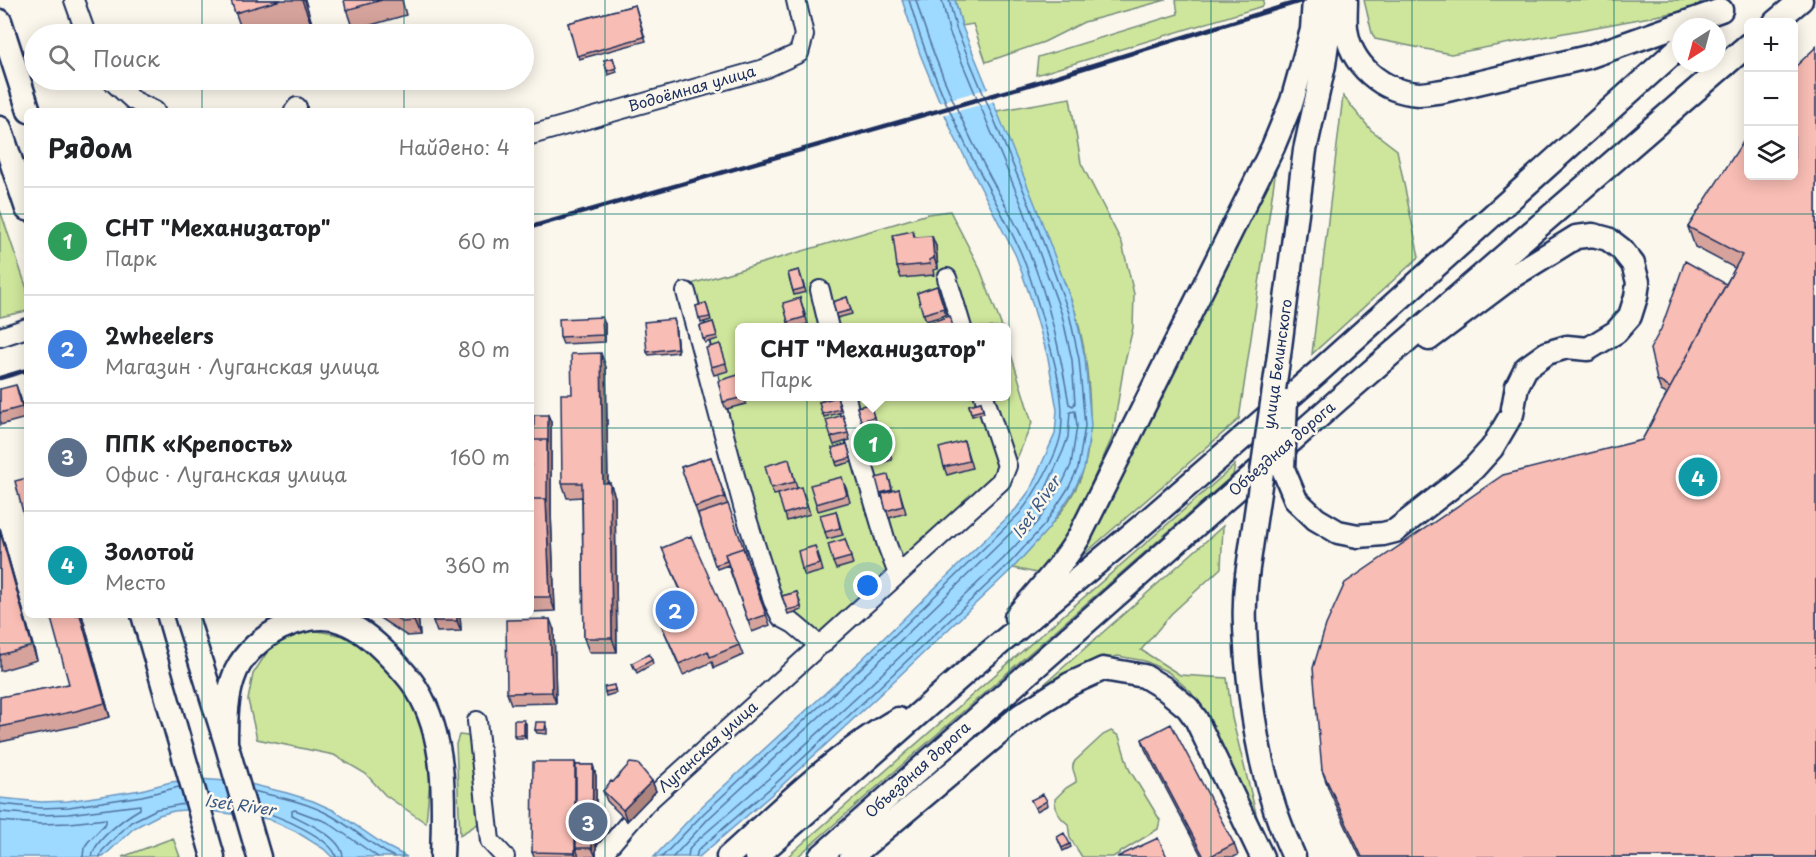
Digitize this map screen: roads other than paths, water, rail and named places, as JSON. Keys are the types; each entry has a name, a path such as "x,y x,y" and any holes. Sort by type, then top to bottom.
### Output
{"main road":[{"path":"973,666 1054,573 1079,537 1273,147 1292,101 1312,30 1314,0"},
{"name":"улица Белинского","path":"1305,154 1324,65 1333,0"},
{"path":"1346,0 1346,30 1355,55 1366,71 1391,88 1421,94 1443,91 1588,57 1727,5"},
{"path":"1780,18 1801,0"},
{"path":"1712,18 1727,5"},
{"path":"0,21 28,108"},
{"name":"улица Белинского","path":"1294,857 1266,779 1253,720 1244,604 1305,154 1312,30"},
{"name":"Объездная дорога","path":"820,857 1338,400 1744,49"},
{"path":"756,857 973,666 1139,528 1317,373 1672,54"},
{"path":"0,128 24,200"},
{"path":"1279,355 1287,383 1283,469 1296,500 1316,519 1338,532 1359,536 1395,531 1473,469 1492,448 1512,414 1517,386 1526,368 1547,353 1567,347 1588,349 1616,332 1630,316 1636,297 1638,282 1633,264 1621,249 1608,239 1593,235 1576,237 1513,276 1392,368 1338,400"},
{"path":"144,618 213,857"},
{"path":"187,618 259,857"},
{"path":"226,743 226,715 236,671 256,645 273,632 310,619 340,620 354,626 392,658 416,688 434,730 441,775 443,830 441,857"},
{"path":"851,857 1021,715 1070,684 1103,669 1143,676 1164,688 1188,708 1196,719 1262,857"},
{"path":"728,857 806,787 875,732 938,697"},
{"path":"253,832 268,857"}],"street":[{"path":"74,0 82,24"},
{"name":"Водоёмная улица","path":"534,134 786,61 799,53 804,35 796,0"},
{"path":"122,90 133,100 149,108"},
{"path":"947,278 961,323"},
{"path":"820,290 828,323"},
{"path":"686,292 743,506 773,601 781,617 822,644"},
{"path":"0,337 24,329"},
{"path":"847,401 854,434 898,574"},
{"name":"Луганская улица","path":"600,857 646,803 1000,481 1007,466 986,401"},
{"path":"477,721 490,841 505,857"}],"water":[{"name":"Iset River","path":"902,0 955,0 962,26 1035,204 1075,311 1085,358 1091,426 1084,469 1074,490 1049,528 1013,568 778,789 699,857 654,857 699,809 859,662 1016,509 1030,490 1055,434 1057,410 1048,358 1016,256 953,134 920,54"},
{"name":"Iset River","path":"198,779 242,782 313,801 333,810 386,846 407,857 332,857 324,849 295,831 268,819 195,809 159,815 134,828 103,857 0,857 0,798 41,802 68,801"}],"railway":[{"path":"534,226 1032,84 1304,0"},
{"path":"0,378 24,371"}],"place":[{"name":"СНТ \"Механизатор\"","path":"873,443"},
{"name":"Золотой","path":"1698,477"},
{"name":"2wheelers","path":"675,610"},
{"name":"ППК «Крепость»","path":"588,822"}]}
